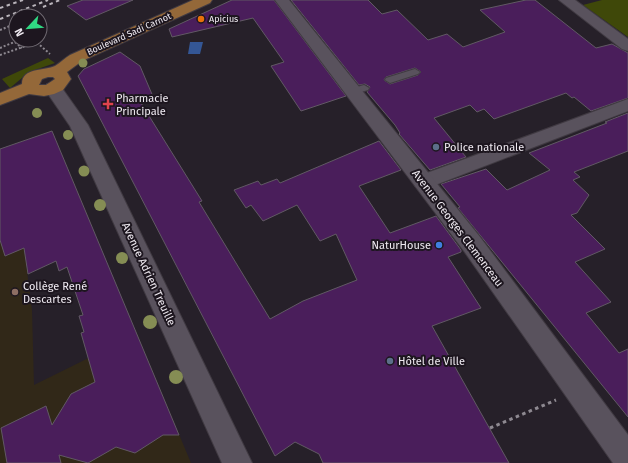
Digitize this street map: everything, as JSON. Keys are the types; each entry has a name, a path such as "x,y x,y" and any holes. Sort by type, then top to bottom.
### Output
{"main road":[{"name":"Boulevard Sadi Carnot","path":"0,99 30,87 30,82 36,75 47,72 55,80 76,58 204,0"}],"street":[{"name":"Avenue Georges Clemenceau","path":"282,0 359,90 423,182 472,244 628,459"},
{"path":"566,0 628,46"},
{"name":"Avenue Adrien Treuille","path":"55,80 79,125 237,463"},
{"path":"423,182 628,105"}],"lane":[{"path":"390,80 415,72"}],"path":[{"path":"0,55 22,48"},
{"path":"490,428 579,391"}],"shaded area":[{"name":"Collège René Descartes","path":"52,131 92,226 24,248 32,310 34,385 137,334 191,463 0,463 0,149"}],"green space":[{"path":"602,0 628,0 628,37 583,5"},
{"path":"48,58 55,63 29,72 10,88 2,79"}],"water":[{"path":"190,42 203,42 200,54 188,54"}],"building":[{"path":"83,0 133,0 86,20 67,6"},
{"path":"232,0 274,0 346,96 301,111 271,66 284,62 253,18 172,37 169,29"},
{"path":"291,0 368,0 382,14 397,10 428,40 447,34 463,47 505,32 480,10 526,0 535,0 596,48 612,44 628,53 628,98 591,111 574,97 572,98 566,93 494,119 484,109 477,112 470,105 434,118 466,157 430,170 399,134 400,133 395,125 367,92 370,87 365,84 359,85","holes":["415,68 421,72 418,75 390,84 384,80 386,77"]},
{"path":"120,52 140,66 154,99 141,103 202,201 199,202 270,319 303,301 357,280 336,234 320,241 297,205 263,221 251,205 246,208 234,190 258,181 261,185 277,179 280,183 379,141 401,170 359,186 390,233 436,216 461,250 461,252 448,257 481,308 432,326 509,463 323,463 319,454 295,442 275,456 78,76 84,69"},
{"path":"628,113 628,151 574,172 580,177 573,180 589,195 577,213 571,215 605,249 575,262 611,302 586,313 619,353 628,349 628,417 458,208 460,207 441,184 486,169 507,190 550,170 529,153 607,123 605,122"},
{"name":"Collège René Descartes","path":"52,131 179,435 163,435 135,453 116,447 88,463 59,455 61,463 7,463 1,428 46,406 52,425 71,394 95,382 81,333 84,332 79,316 83,315 67,267 59,271 56,261 28,274 24,248 5,256 0,240 0,149"}],"railway":[{"path":"0,8 23,0"},
{"path":"0,19 48,0"},
{"path":"43,7 60,0"}],"place":[{"name":"Apicius","path":"201,19"},
{"name":"Pharmacie Principale","path":"108,104"},
{"name":"Police nationale","path":"436,147"},
{"name":"NaturHouse","path":"439,245"},
{"name":"Collège René Descartes","path":"15,292"},
{"name":"Hôtel de Ville","path":"390,361"}]}
